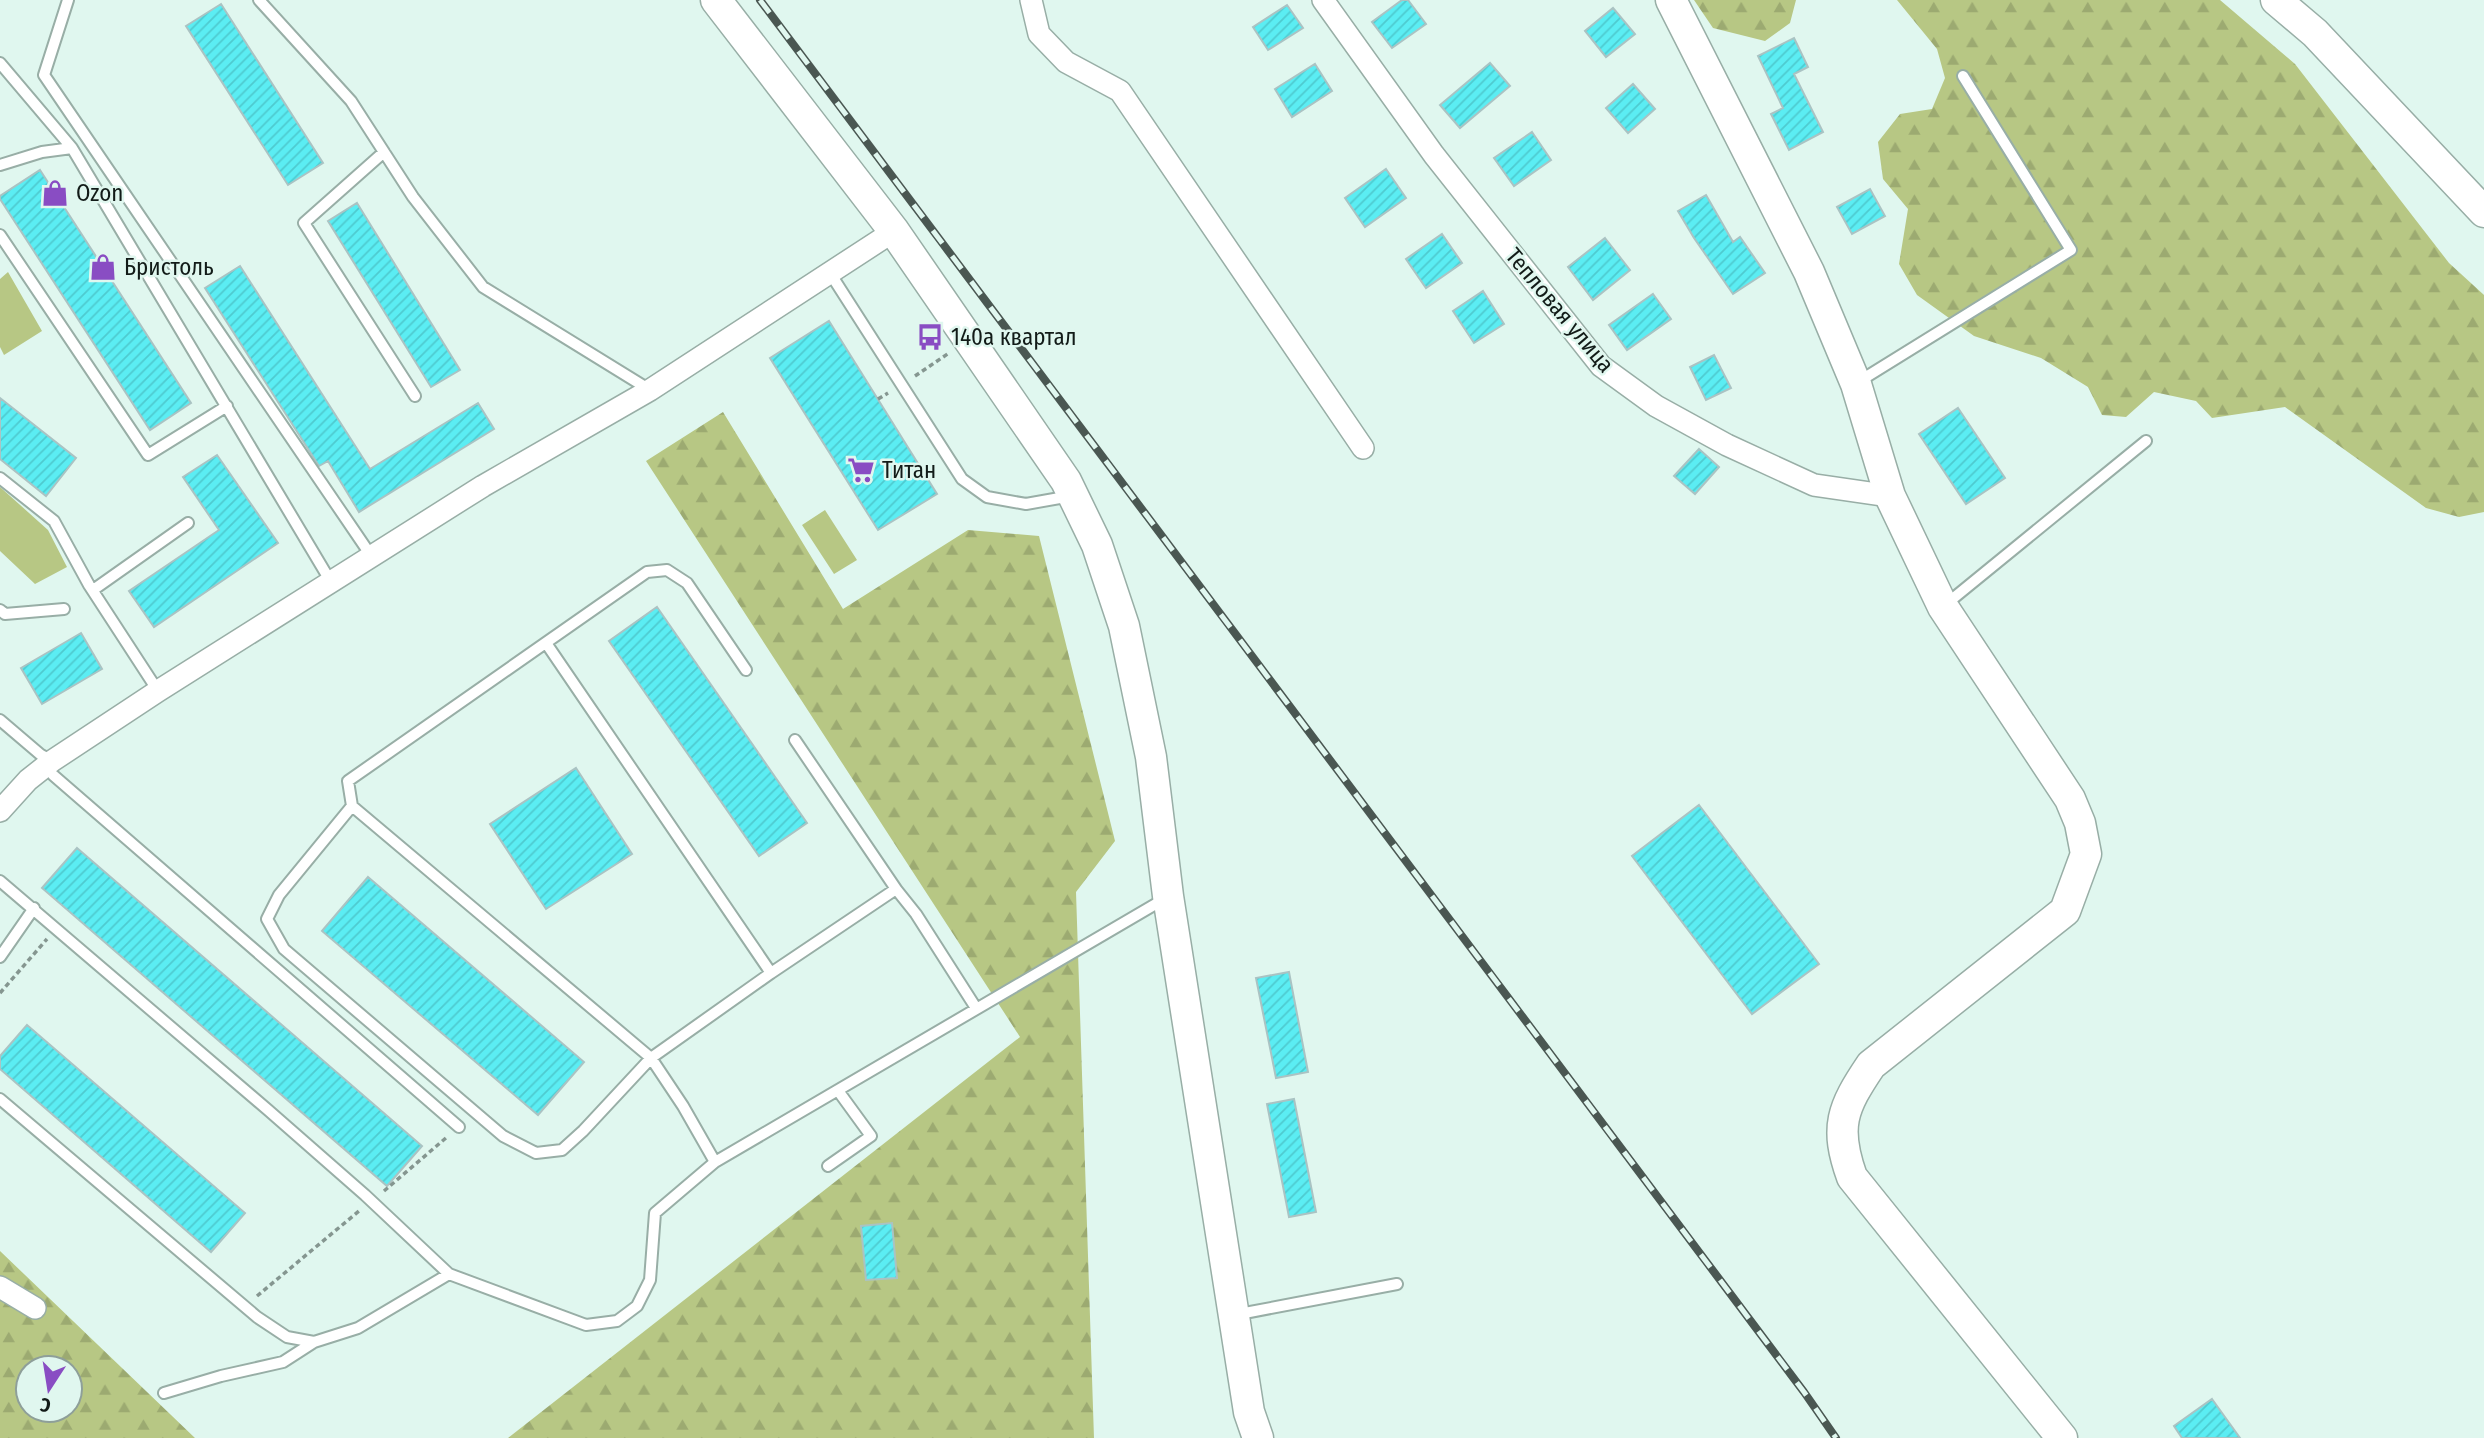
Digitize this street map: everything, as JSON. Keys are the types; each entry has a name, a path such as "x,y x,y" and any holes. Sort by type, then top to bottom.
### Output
{"street":[{"path":"716,0 894,231 1066,481 1097,545 1124,625 1151,757 1168,897 1250,1412 1258,1438"},
{"path":"1031,0 1039,34 1066,62 1119,91 1363,448"},
{"name":"Тепловая улица","path":"1323,0 1434,155 1601,366 1656,406 1727,445 1814,485 1890,496"},
{"path":"1671,0 1809,272 1856,384 1890,496 1943,607 2070,799 2080,823 2086,854 2065,911 1871,1065 1850,1096 1842,1128 1843,1153 1852,1177 2062,1438"},
{"path":"2276,0 2315,33 2484,212"},
{"path":"0,811 28,780 52,768 158,691 483,486 650,390 894,231"},
{"path":"0,1287 35,1308"}],"lane":[{"path":"68,0 44,75 372,557"},
{"path":"259,0 351,101 413,197 483,287 650,390"},
{"path":"0,63 72,148 331,582"},
{"path":"1856,384 2071,250 1963,76"},
{"path":"0,165 42,152 72,148"},
{"path":"384,152 304,223 415,396"},
{"path":"0,235 148,455 226,406"},
{"path":"830,273 962,479 987,497 1026,504 1073,495"},
{"path":"1943,607 2146,441"},
{"path":"0,478 54,521 93,590 158,691"},
{"path":"93,590 188,523"},
{"path":"715,1162 651,1058 352,806 348,781 647,572 667,570 687,583 746,670"},
{"path":"0,610 5,614 64,609"},
{"path":"546,643 771,973"},
{"path":"0,720 459,1127"},
{"path":"794,740 916,914 976,1008"},
{"path":"352,806 279,895 267,919 284,949 503,1136 536,1153 562,1150 651,1058 896,889"},
{"path":"0,881 371,1201 449,1274 586,1325 617,1321 637,1306 650,1280 655,1213 715,1162 839,1092 976,1008 1168,897"},
{"path":"0,957 34,908"},
{"path":"828,1166 871,1136 839,1092"},
{"path":"0,1099 245,1306 287,1337 314,1342"},
{"path":"164,1393 283,1362 314,1342 358,1328 449,1274"},
{"path":"1234,1315 1397,1283"}],"path":[{"path":"922,370 951,352"},
{"path":"0,993 57,928"},
{"path":"245,1306 459,1127"}],"green space":[{"path":"1694,0 1796,0 1790,23 1765,41 1713,28"},
{"path":"1897,0 2220,0 2295,64 2449,263 2484,295 2484,512 2459,517 2426,508 2285,407 2212,418 2196,401 2154,392 2126,417 2102,415 2088,387 2041,358 1974,336 1917,295 1899,264 1908,209 1883,179 1878,142 1900,114 1932,109 1945,78 1937,49"},
{"path":"8,272 42,331 4,355 0,347 0,279"},
{"path":"723,412 843,609 968,530 1039,536 1115,841 1076,892 1094,1438 508,1438 1020,1037 646,461"},
{"path":"0,487 48,530 67,567 35,584 0,551"},
{"path":"825,510 857,560 834,574 802,525"},
{"path":"0,1251 195,1438 0,1438"}],"building":[{"path":"1402,0 1408,0 1426,24 1392,48 1372,22"},
{"path":"221,4 323,163 288,185 186,26"},
{"path":"1287,5 1303,28 1268,50 1253,27"},
{"path":"1613,8 1635,34 1606,57 1585,31"},
{"path":"1794,38 1808,67 1794,74 1823,132 1789,150 1771,114 1783,108 1758,56"},
{"path":"1490,63 1510,86 1460,128 1440,105"},
{"path":"1315,64 1332,91 1292,117 1275,89"},
{"path":"1633,84 1655,109 1628,133 1606,108"},
{"path":"1532,132 1551,160 1514,186 1494,158"},
{"path":"1386,169 1406,198 1365,227 1345,198"},
{"path":"40,170 191,403 150,430 0,199 0,196"},
{"path":"1870,189 1885,216 1852,234 1837,207"},
{"path":"1706,195 1733,242 1740,237 1765,273 1733,294 1678,211"},
{"path":"357,203 460,370 431,387 328,221"},
{"path":"1442,234 1462,263 1426,288 1406,259"},
{"path":"1605,238 1630,270 1593,300 1568,267"},
{"path":"240,266 370,469 478,403 494,429 359,512 328,461 319,466 205,288"},
{"path":"1483,291 1504,324 1474,343 1453,311"},
{"path":"1653,294 1671,319 1627,350 1609,325"},
{"path":"829,321 937,494 878,530 770,358"},
{"path":"1714,355 1731,388 1706,400 1690,367"},
{"path":"0,398 76,458 46,496 0,459"},
{"path":"1958,408 2005,478 1966,504 1919,434"},
{"path":"1699,449 1719,467 1695,494 1674,476"},
{"path":"217,455 278,543 154,627 129,591 219,530 183,477"},
{"path":"657,607 807,823 759,856 609,641"},
{"path":"81,633 102,669 42,704 21,668"},
{"path":"576,768 632,854 546,909 490,824"},
{"path":"1699,805 1819,964 1752,1014 1632,856"},
{"path":"77,848 422,1146 387,1186 42,888"},
{"path":"368,877 584,1062 538,1115 322,931"},
{"path":"1289,972 1308,1072 1276,1078 1256,978"},
{"path":"27,1025 245,1213 211,1252 0,1069 0,1056"},
{"path":"1294,1099 1316,1212 1289,1217 1267,1104"},
{"path":"892,1223 897,1278 866,1280 861,1226"},
{"path":"2212,1399 2240,1438 2182,1438 2174,1426"}],"railway":[{"path":"760,0 1836,1438"}],"place":[{"name":"Ozon","path":"55,193"},
{"name":"Бристоль","path":"103,267"},
{"name":"140а квартал","path":"930,337"},
{"name":"Титан","path":"861,470"}]}
